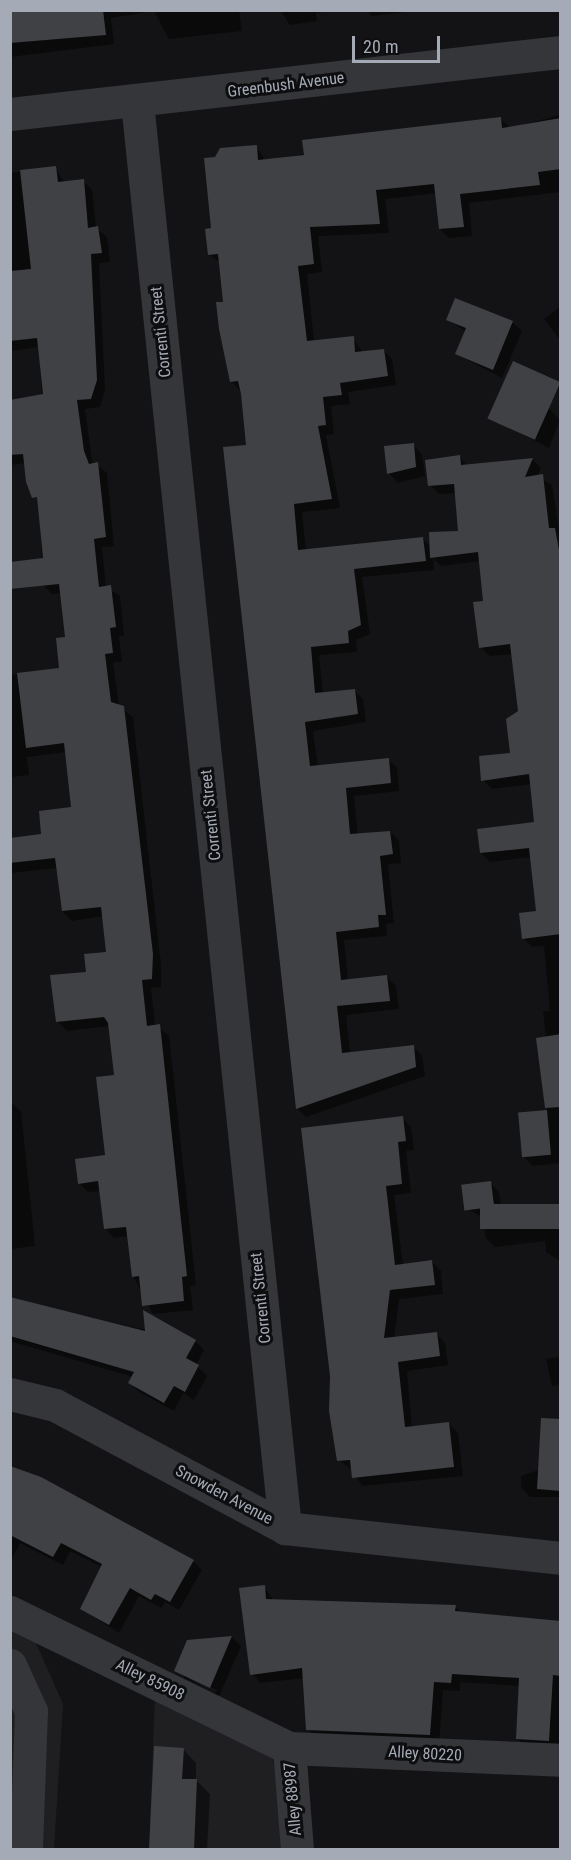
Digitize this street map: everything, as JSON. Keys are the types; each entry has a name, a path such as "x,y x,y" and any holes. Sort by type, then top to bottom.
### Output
{"street":[{"name":"Greenbush Avenue","path":"10,114 137,102 561,52"},
{"name":"Correnti Street","path":"137,102 285,1528"},
{"name":"Snowden Avenue","path":"10,1394 55,1405 285,1528 561,1558"},
{"name":"Alley 85908","path":"10,1612 289,1748"},
{"path":"10,1665 31,1711 26,1850"},
{"name":"Alley 80220","path":"289,1748 561,1760"},
{"name":"Alley 88987","path":"289,1748 297,1850"}],"shaded area":[{"path":"10,1630 36,1643 63,1704 54,1849 11,1849"},
{"path":"155,1697 273,1758 287,1849 149,1850"}],"building":[{"path":"10,10 103,10 106,35 10,43"},
{"path":"501,117 502,128 561,118 561,169 538,172 540,185 460,194 464,227 439,229 434,184 376,190 380,224 310,227 314,264 298,266 307,341 354,336 355,352 384,349 388,376 340,383 342,395 323,397 326,425 318,426 332,499 294,504 298,550 423,537 426,561 354,569 361,625 348,631 349,643 311,647 315,693 355,689 358,714 305,722 310,766 389,758 391,783 346,788 350,834 390,831 393,854 380,856 386,915 378,915 379,927 336,932 341,980 387,975 390,1001 337,1006 342,1053 414,1045 416,1067 296,1109 223,447 246,445 238,381 230,382 219,329 216,302 223,302 218,254 208,255 205,229 211,228 204,158 215,157 220,148 257,145 258,160 304,155 302,140"},
{"path":"56,166 58,182 84,179 88,228 98,226 102,253 91,254 97,380 91,399 77,400 84,451 89,464 98,462 106,537 94,539 99,587 111,585 116,627 110,628 113,653 105,654 111,702 124,706 153,954 152,979 142,980 147,1026 160,1024 187,1276 182,1277 184,1301 142,1306 139,1276 132,1277 126,1227 104,1229 98,1181 78,1184 75,1159 105,1155 96,1077 114,1075 108,1023 104,1017 56,1022 50,975 86,972 84,954 106,952 101,907 62,911 55,858 10,863 10,838 41,834 39,811 71,807 64,743 26,748 17,673 59,668 56,638 65,637 59,584 10,589 10,562 43,558 37,497 32,498 26,482 23,454 10,455 10,400 43,394 37,338 10,341 10,271 31,269 20,170"},
{"path":"455,298 513,321 493,370 455,354 466,328 446,320"},
{"path":"513,361 560,382 535,440 487,419"},
{"path":"414,443 416,467 387,474 384,446"},
{"path":"460,455 461,465 533,458 525,477 543,474 549,528 555,528 561,561 561,934 522,939 519,913 536,911 529,848 480,853 477,829 534,822 529,774 481,781 479,756 510,753 506,719 518,711 510,644 479,648 473,602 483,601 478,552 430,558 429,532 458,531 454,484 428,486 425,460"},
{"path":"561,1034 561,1107 545,1108 536,1038"},
{"path":"547,1110 551,1155 522,1157 518,1113"},
{"path":"403,1116 406,1141 398,1142 402,1184 386,1186 395,1265 432,1260 435,1285 390,1290 384,1338 437,1332 440,1356 398,1362 405,1427 449,1422 454,1467 352,1478 350,1460 337,1461 329,1411 330,1376 301,1128"},
{"path":"491,1181 494,1207 464,1210 461,1185"},
{"path":"480,1204 560,1204 560,1229 480,1229"},
{"path":"10,1297 145,1331 143,1310 196,1340 186,1358 199,1365 185,1392 174,1386 164,1403 128,1383 134,1372 10,1336"},
{"path":"541,1418 561,1419 561,1491 537,1489"},
{"path":"10,1466 41,1477 194,1560 170,1602 155,1594 151,1600 130,1588 109,1625 80,1609 102,1564 61,1543 53,1557 10,1535"},
{"path":"265,1585 266,1599 456,1605 455,1611 561,1621 561,1676 553,1675 549,1741 516,1739 519,1678 452,1674 451,1683 434,1682 430,1735 306,1730 302,1668 250,1675 239,1588"},
{"path":"232,1636 210,1688 174,1671 187,1640"},
{"path":"154,1746 184,1748 182,1779 197,1779 194,1850 149,1850"}]}
